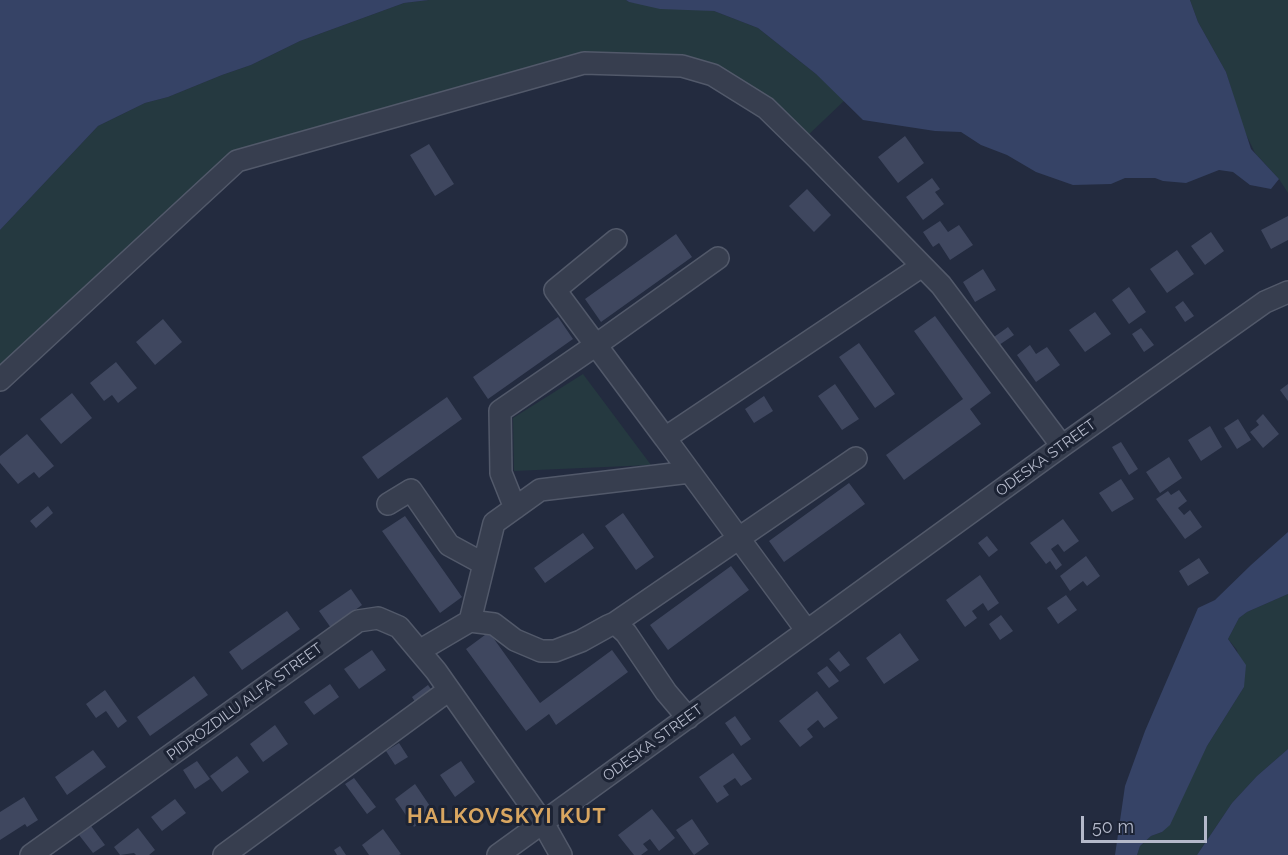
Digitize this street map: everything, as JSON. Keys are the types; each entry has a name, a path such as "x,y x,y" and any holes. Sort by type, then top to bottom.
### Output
{"street":[{"path":"0,380 237,161 584,63 682,66 713,75 766,108 941,285 1062,446"},
{"path":"616,240 555,290 807,631"},
{"path":"515,508 501,473 500,411 718,258"},
{"path":"664,438 922,266"},
{"name":"ODESKA STREET","path":"498,855 1062,446 1265,302 1288,292"},
{"path":"419,651 470,621 494,624 515,640 541,651 555,651 581,642 615,623 856,458"},
{"path":"470,621 494,523 540,490 690,472"},
{"path":"387,504 411,490 448,545 484,564"},
{"name":"PIDROZDILU ALFA STREET","path":"31,855 358,621 378,618 399,627 419,651 543,823 561,855"},
{"path":"615,623 626,633 666,692 688,718"},
{"path":"224,855 449,690"}],"shaded area":[{"path":"429,0 626,0 714,11 758,28 845,100 805,138 716,69 584,57 235,153 0,371 0,230 98,126 145,103 168,97 251,65 300,41 404,3"},
{"path":"1190,0 1288,0 1288,193 1279,179 1255,153 1242,126 1226,72 1198,22"},
{"path":"583,374 651,465 514,471 513,418"},
{"path":"1288,594 1288,749 1257,776 1232,803 1197,855 1137,855 1140,846 1151,836 1162,832 1207,746 1244,687 1237,650 1228,639 1239,618 1247,612"}],"water":[{"path":"0,0 429,0 404,3 300,41 251,65 168,97 145,103 98,126 0,230"},
{"path":"626,0 1190,0 1198,22 1226,72 1251,149 1279,179 1271,189 1250,185 1233,172 1219,170 1186,183 1155,178 1125,178 1111,184 1073,185 1036,172 1007,155 981,145 961,132 935,131 863,120 816,74 758,28 714,11 660,9"},
{"path":"1288,532 1288,594 1247,612 1239,618 1228,639 1246,665 1244,687 1207,746 1170,825 1162,832 1151,836 1140,846 1137,855 1115,855 1125,786 1145,731 1198,608 1215,600"},
{"path":"1288,749 1288,855 1197,855 1232,803 1257,776"}],"building":[{"path":"905,136 924,163 898,183 878,157"},
{"path":"429,144 454,184 435,196 410,155"},
{"path":"932,178 940,189 935,192 944,204 923,220 906,197"},
{"path":"807,189 831,215 814,232 789,206"},
{"path":"1288,216 1288,240 1271,249 1261,230"},
{"path":"940,221 948,232 959,225 973,245 950,260 939,243 933,247 923,232"},
{"path":"1211,232 1224,251 1205,265 1191,246"},
{"path":"676,234 692,257 601,322 585,299"},
{"path":"1177,250 1194,274 1167,293 1150,269"},
{"path":"983,269 996,290 975,302 963,282"},
{"path":"1129,287 1146,312 1129,324 1112,300"},
{"path":"1183,301 1194,316 1185,322 1175,307"},
{"path":"1095,312 1111,334 1085,352 1069,330"},
{"path":"935,316 991,393 970,409 981,424 904,480 886,455 963,399 914,331"},
{"path":"558,317 573,339 488,399 473,377"},
{"path":"163,319 182,342 155,365 136,342"},
{"path":"1008,327 1014,335 999,345 994,337"},
{"path":"1141,328 1154,345 1144,352 1132,334"},
{"path":"859,343 895,394 875,408 839,357"},
{"path":"1030,345 1036,354 1047,347 1060,365 1036,382 1017,355"},
{"path":"116,362 137,388 118,403 112,395 104,401 90,383"},
{"path":"835,384 859,419 842,430 818,396"},
{"path":"1288,384 1288,401 1280,390"},
{"path":"72,393 92,418 61,444 40,419"},
{"path":"764,396 773,411 754,423 745,409"},
{"path":"447,397 462,419 378,479 362,457"},
{"path":"1263,414 1279,434 1263,448 1250,432 1259,425 1256,421"},
{"path":"1238,419 1251,440 1237,449 1224,428"},
{"path":"1210,426 1222,447 1201,461 1188,440"},
{"path":"27,434 54,466 39,478 34,472 18,484 0,463 0,456"},
{"path":"1121,442 1138,469 1129,475 1112,447"},
{"path":"1169,457 1182,478 1160,493 1146,472"},
{"path":"1121,479 1134,499 1112,512 1099,493"},
{"path":"849,483 865,504 784,562 769,541"},
{"path":"1179,490 1187,501 1178,508 1184,515 1190,510 1202,527 1185,539 1156,499 1168,491 1171,495"},
{"path":"48,506 53,513 36,528 30,521"},
{"path":"623,513 654,557 636,570 605,526"},
{"path":"405,516 462,597 440,613 382,531"},
{"path":"1063,519 1079,541 1064,552 1058,544 1051,549 1062,565 1056,570 1050,561 1046,564 1030,543"},
{"path":"583,533 594,548 545,583 534,568"},
{"path":"987,536 998,550 989,557 978,543"},
{"path":"1086,556 1100,576 1087,586 1083,581 1070,591 1060,576"},
{"path":"1199,558 1209,573 1188,586 1179,571"},
{"path":"731,566 749,590 668,650 650,625"},
{"path":"980,575 999,603 988,611 983,603 972,611 977,618 965,627 946,600"},
{"path":"351,589 362,605 331,628 319,611"},
{"path":"1066,595 1077,610 1058,624 1047,608"},
{"path":"287,611 300,629 242,670 229,652"},
{"path":"1001,615 1013,631 1000,640 989,624"},
{"path":"489,632 540,703 612,650 628,672 556,725 549,714 526,731 466,649"},
{"path":"900,633 919,660 884,684 866,658"},
{"path":"372,650 386,670 359,689 344,669"},
{"path":"839,651 850,665 840,672 829,659"},
{"path":"827,666 839,681 829,688 817,673"},
{"path":"194,676 208,695 150,736 137,717"},
{"path":"330,684 339,697 314,715 304,702"},
{"path":"428,685 436,696 419,708 412,697"},
{"path":"105,690 127,721 118,728 106,711 96,718 86,704"},
{"path":"817,691 838,718 824,728 818,720 807,729 813,737 800,747 779,721"},
{"path":"735,716 751,739 741,746 725,723"},
{"path":"275,725 288,744 263,762 250,744"},
{"path":"399,743 408,757 395,765 386,751"},
{"path":"93,750 106,767 67,795 55,777"},
{"path":"733,753 752,779 741,786 735,778 723,786 729,795 717,803 699,777"},
{"path":"237,756 249,772 222,792 210,776"},
{"path":"197,761 210,779 195,789 183,770"},
{"path":"461,761 475,782 455,797 440,775"},
{"path":"354,778 376,807 367,814 345,784"},
{"path":"415,784 434,812 414,827 395,799"},
{"path":"24,797 38,820 27,827 25,824 0,840 0,812"},
{"path":"175,799 186,813 162,831 151,817"},
{"path":"652,809 675,838 659,851 650,839 643,844 648,850 641,855 634,855 618,835"},
{"path":"692,819 709,844 694,855 676,830"},
{"path":"91,826 105,845 93,853 79,835"},
{"path":"138,828 155,850 149,855 134,853 120,855 114,847"},
{"path":"383,829 401,854 369,855 362,845"},
{"path":"340,846 346,855 337,855 334,850"}],"district":[{"name":"HALKOVSKYI KUT","path":"507,817"}]}
